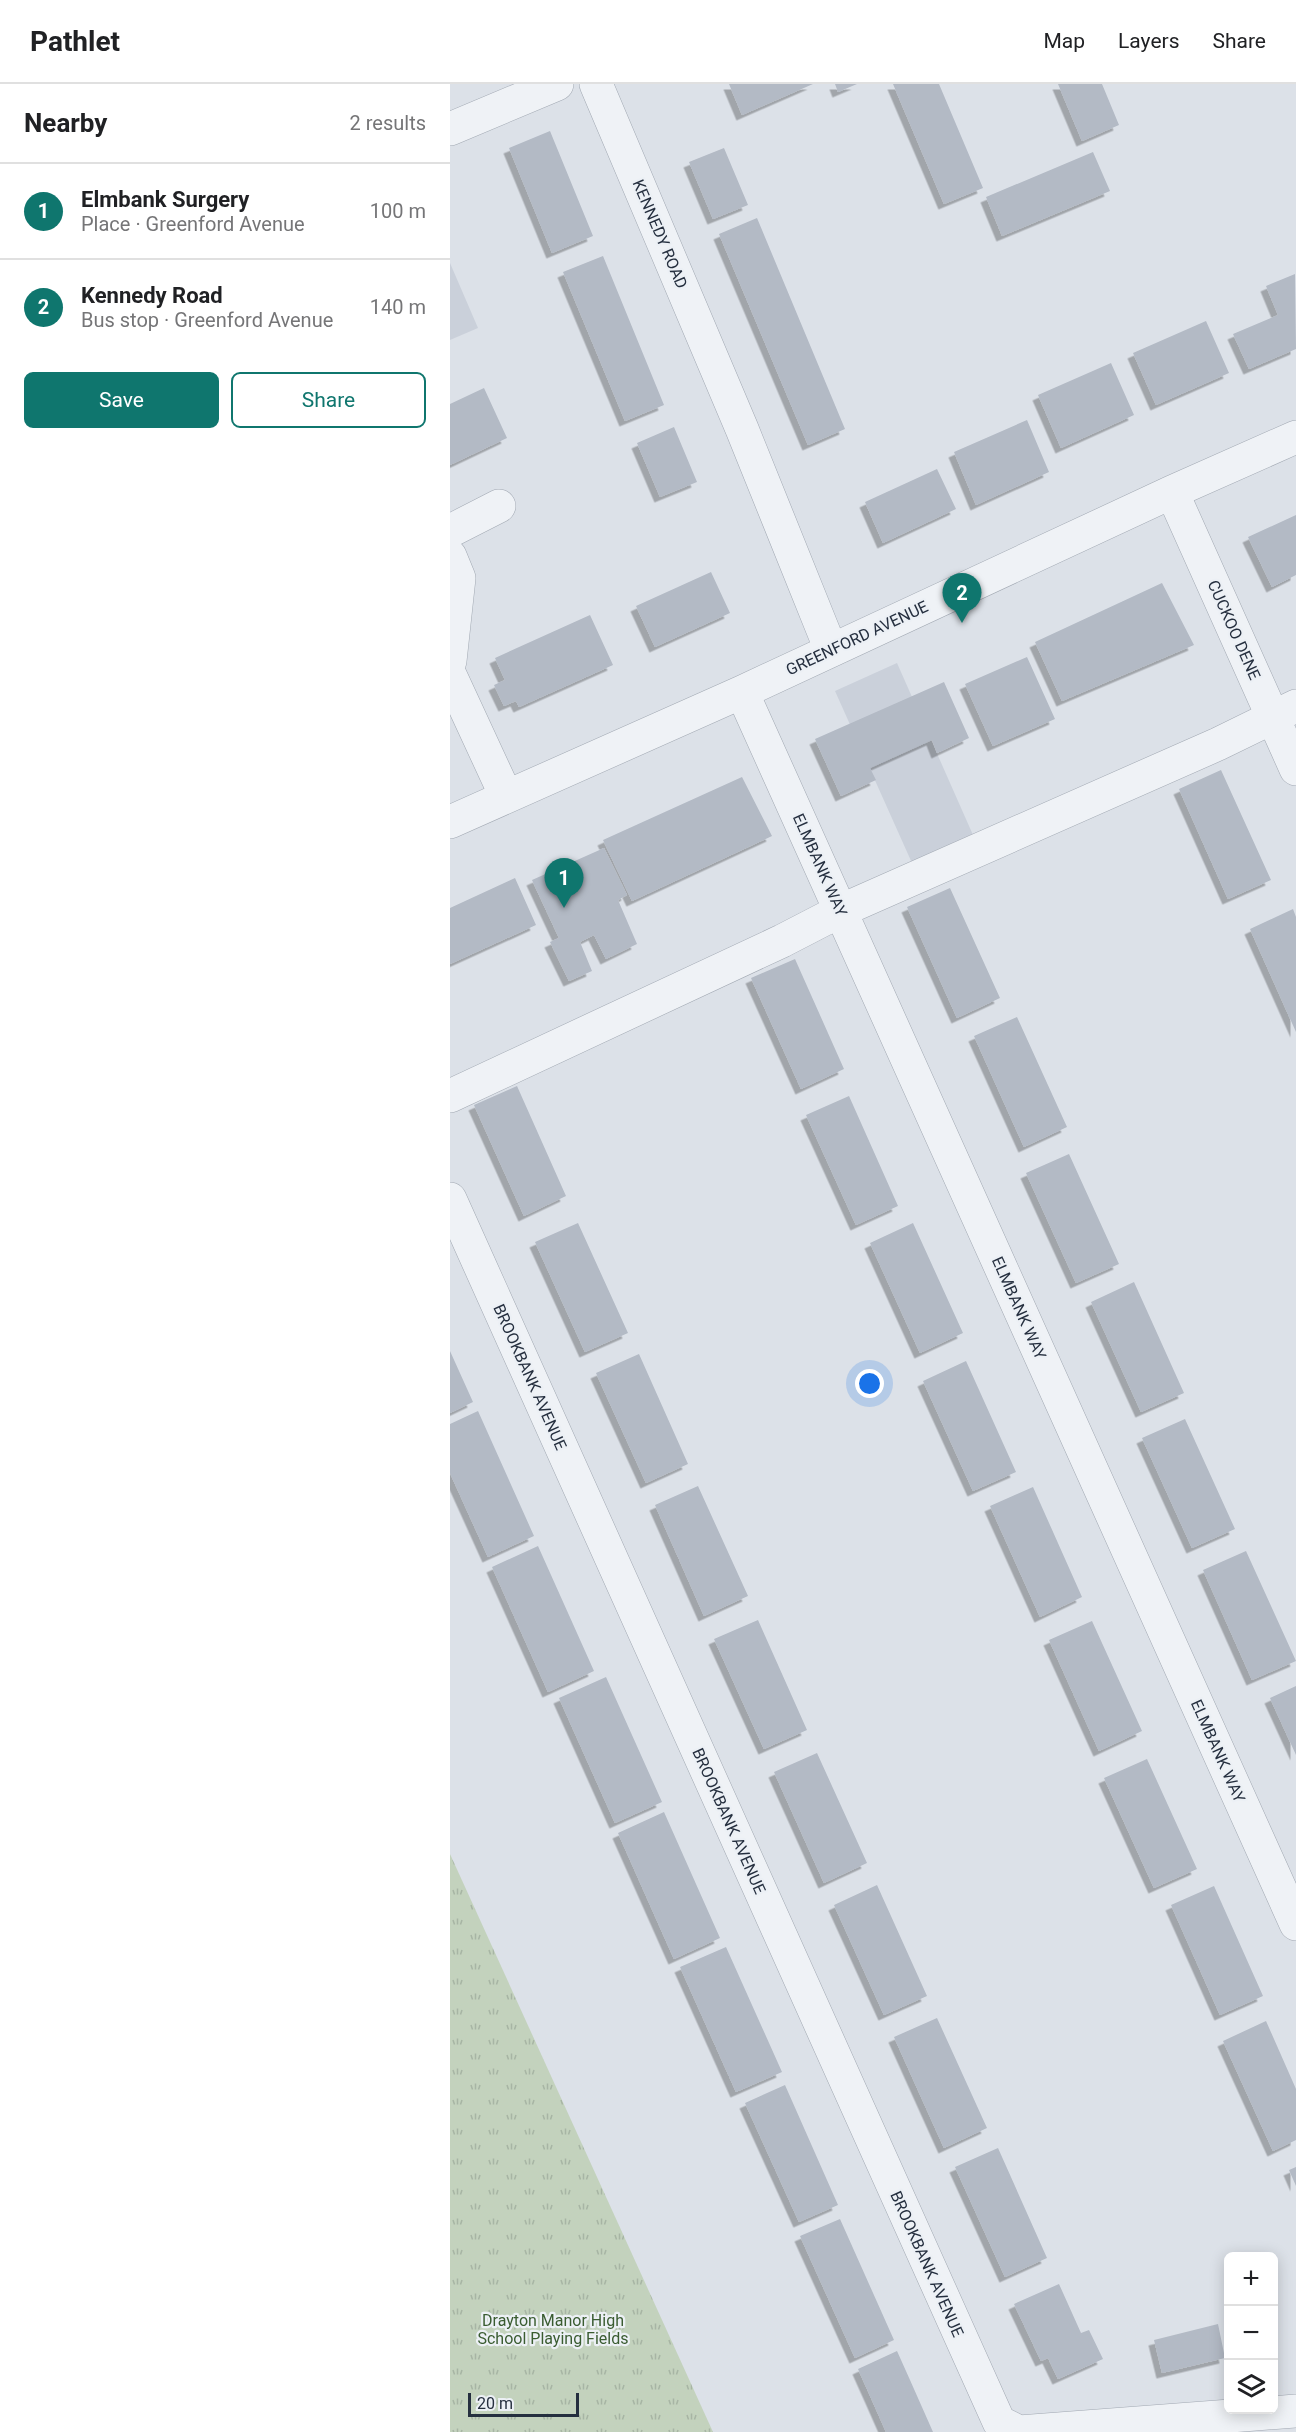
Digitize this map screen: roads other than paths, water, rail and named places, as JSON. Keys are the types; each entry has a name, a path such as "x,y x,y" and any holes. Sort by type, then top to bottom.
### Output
{"street":[{"path":"450,129 557,84"},
{"name":"KENNEDY ROAD","path":"596,84 742,429 831,650"},
{"name":"GREENFORD AVENUE","path":"450,822 742,692 1172,492 1296,437"},
{"name":"CUCKOO DENE","path":"1172,492 1284,712 1296,769"},
{"path":"450,531 499,506"},
{"path":"450,556 459,578 450,661"},
{"path":"450,675 506,796"},
{"name":"ELMBANK WAY","path":"742,692 1296,1924"},
{"path":"450,1096 782,941 840,911 1218,744 1284,712"},
{"name":"BROOKBANK AVENUE","path":"450,1199 994,2414 999,2422 1018,2432"},
{"path":"1018,2432 1296,2411"}],"place":[{"name":"Kennedy Road","path":"962,623"},
{"name":"Elmbank Surgery","path":"564,908"}],"park label":[{"name":"Drayton Manor High School Playing Fields","path":"553,2329"}]}
